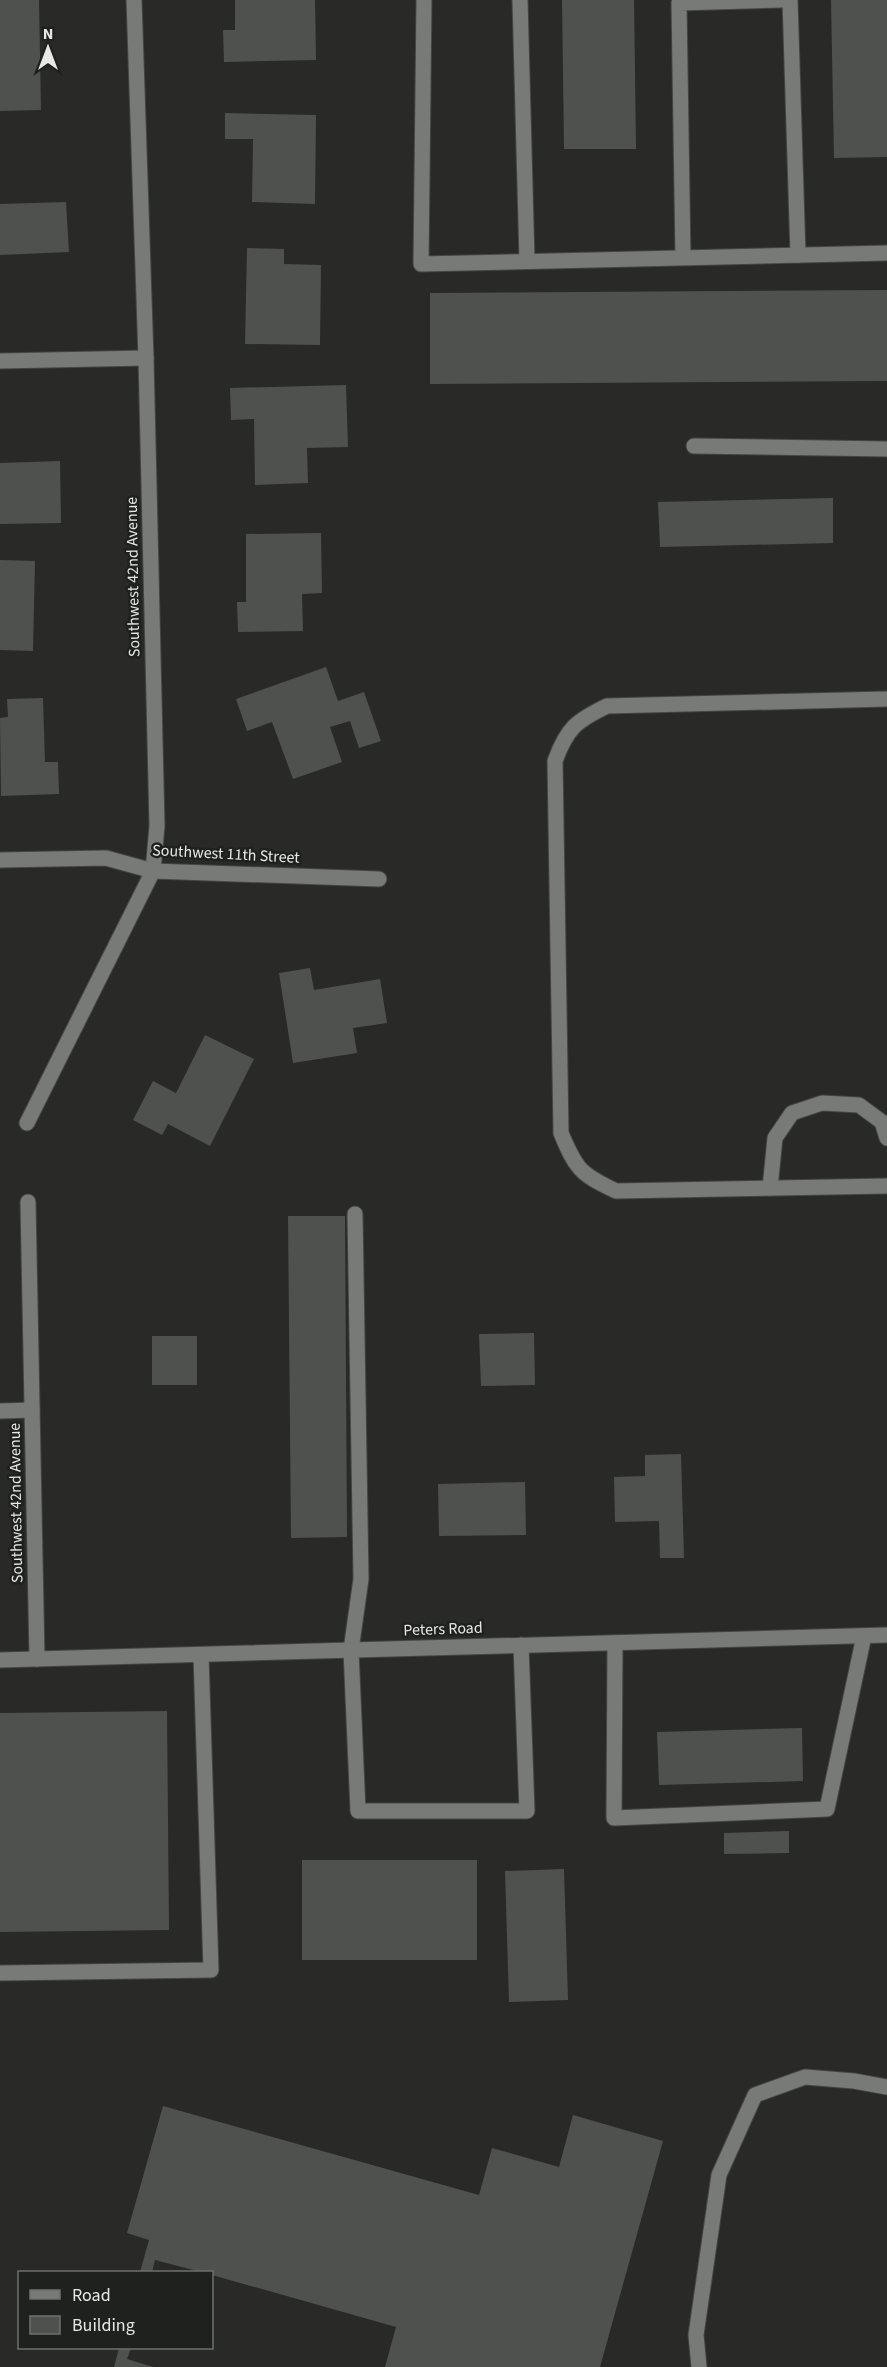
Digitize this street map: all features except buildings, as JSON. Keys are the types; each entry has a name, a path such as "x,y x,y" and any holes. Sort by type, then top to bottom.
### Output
{"street":[{"name":"Southwest 42nd Avenue","path":"27,1123 153,871 157,826 146,358 134,0"},
{"path":"424,0 421,264 887,253"},
{"path":"520,0 527,261"},
{"path":"683,257 679,3 781,0"},
{"path":"790,0 798,255"},
{"path":"0,361 146,358"},
{"path":"694,446 887,449"},
{"path":"887,699 607,706 580,719 562,739 555,761 561,1133 571,1157 587,1178 615,1191 887,1186"},
{"name":"Southwest 11th Street","path":"0,860 106,858 153,871 379,879"},
{"path":"770,1188 775,1138 792,1113 822,1103 859,1105 882,1122 887,1138"},
{"name":"Southwest 42nd Avenue","path":"28,1202 37,1659"},
{"path":"355,1214 361,1579 351,1650 358,1812 527,1812 521,1645"},
{"path":"0,1411 32,1410"},
{"name":"Peters Road","path":"0,1660 887,1635"},
{"path":"615,1643 614,1818 827,1809 864,1636"},
{"path":"0,1973 211,1970 201,1655"},
{"path":"699,2367 696,2335 719,2175 756,2095 805,2077 854,2081 887,2087"}]}
